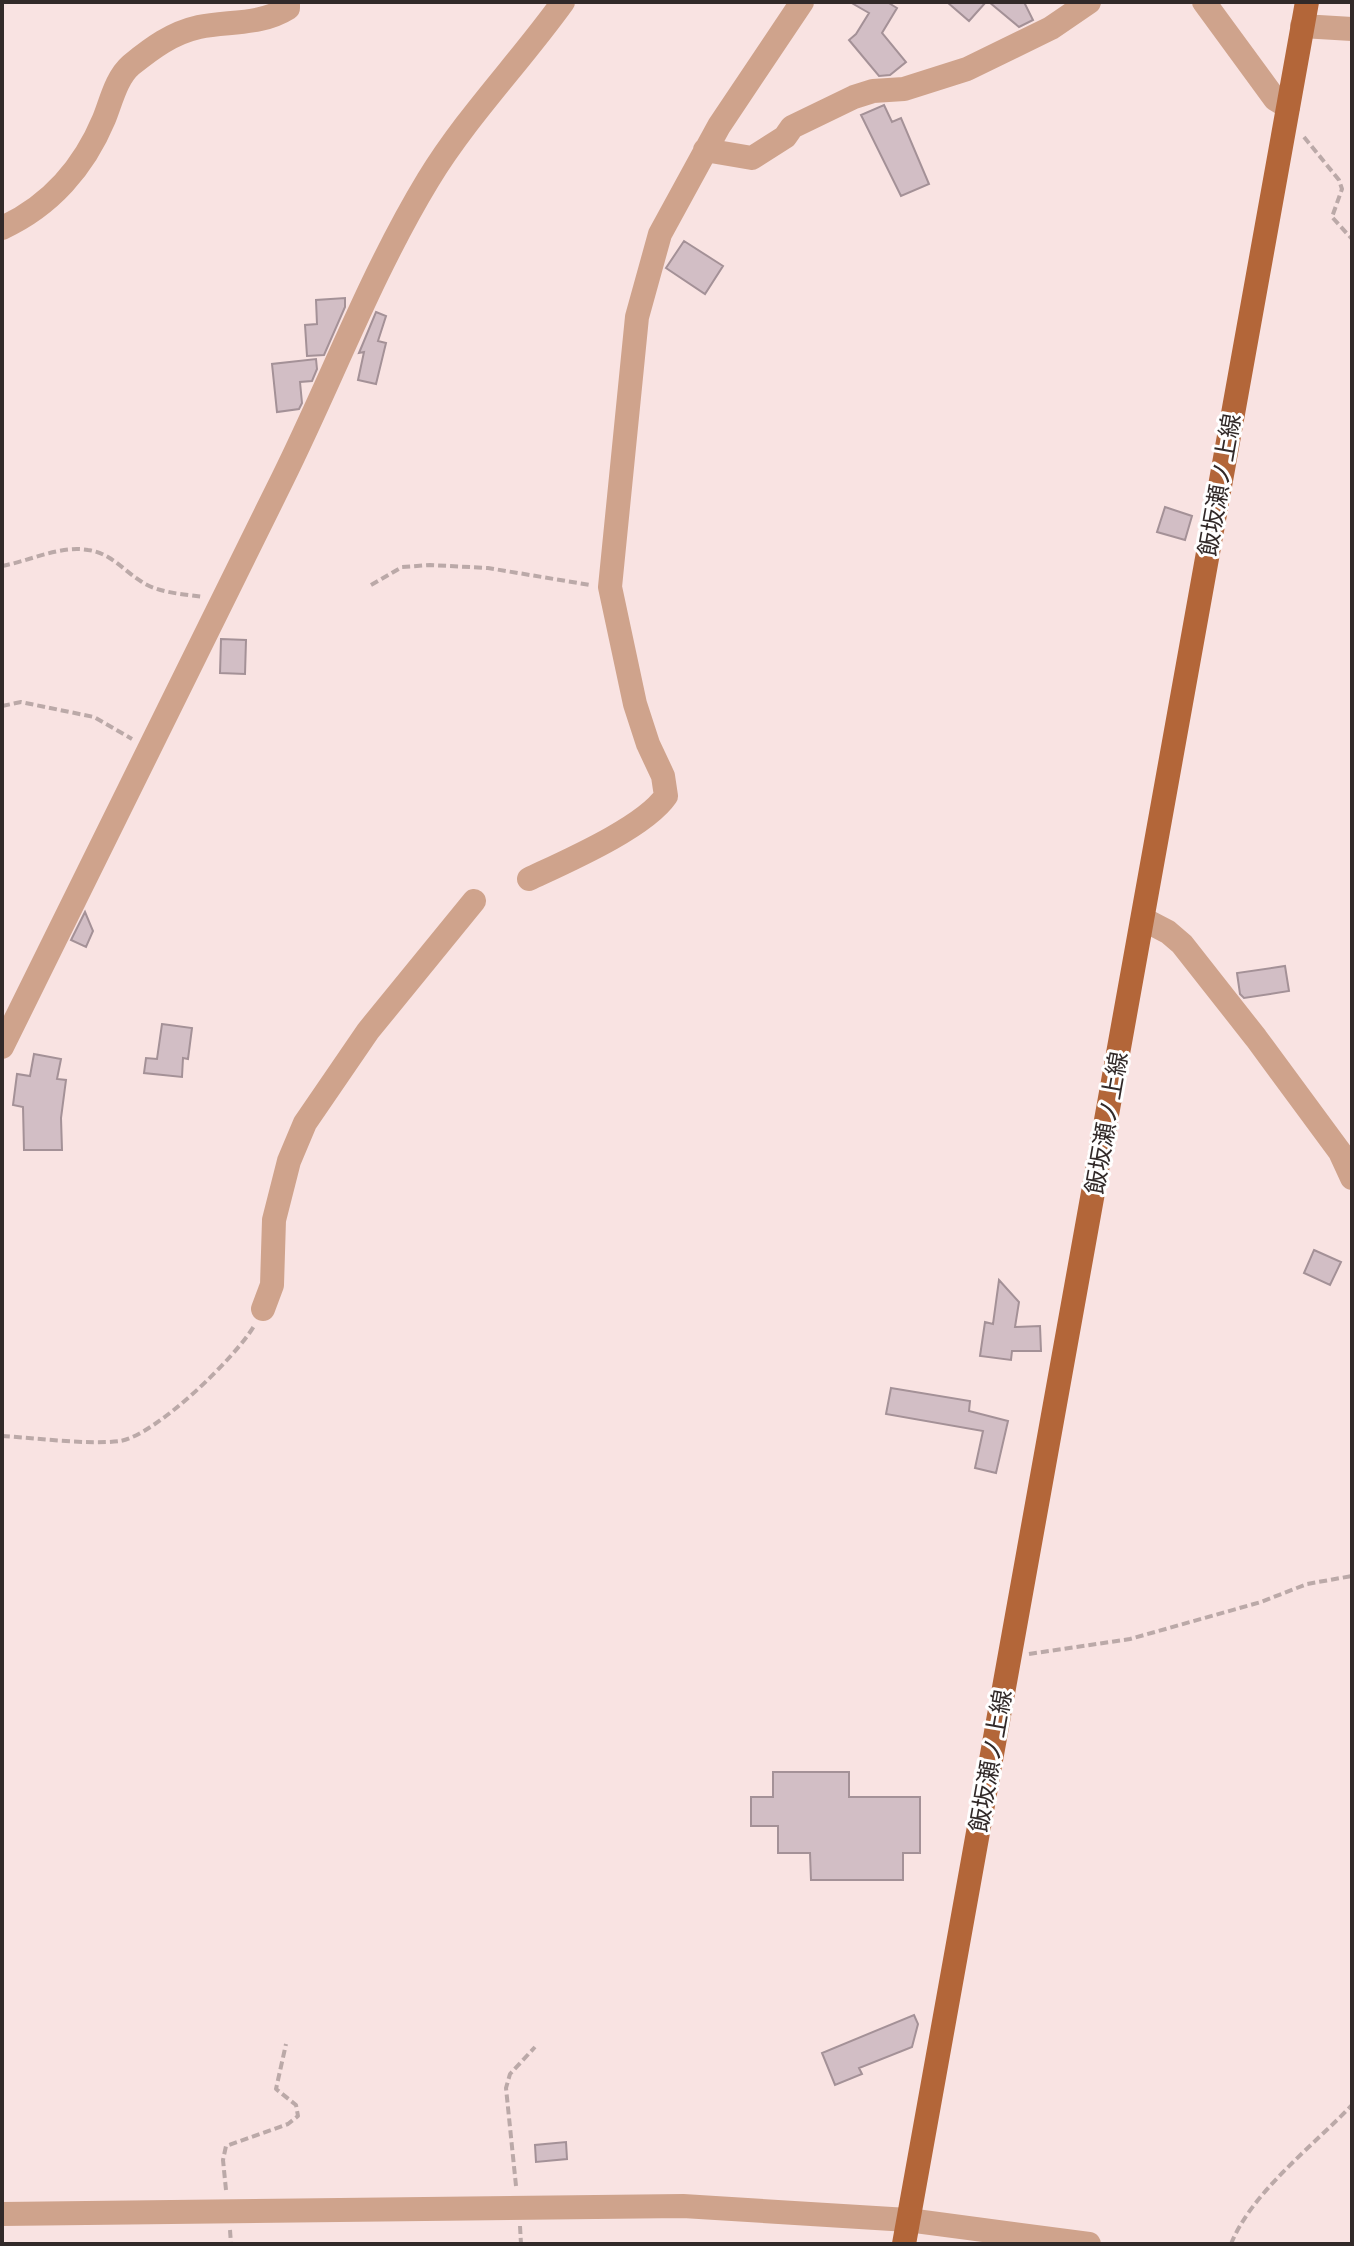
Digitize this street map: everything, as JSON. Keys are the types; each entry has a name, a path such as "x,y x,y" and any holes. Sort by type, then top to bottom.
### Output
{"main road":[{"name":"飯坂瀬ノ上線","path":"906,2232 1304,14"}],"street":[{"path":"2,228 69,179 88,153 127,69 169,37 199,27 264,19 288,8 288,2"},
{"path":"2,1047 284,476 383,264 429,179 490,92 563,2"},
{"path":"529,879 636,823 660,805 666,796 663,776 635,704 610,587 637,317 660,234 705,150 802,2"},
{"path":"705,150 752,158 785,137 792,127 854,97 873,91 904,89 967,69 1051,28 1089,2"},
{"path":"1204,2 1286,117"},
{"path":"1304,14 1352,29"},
{"path":"263,1309 272,1285 274,1220 289,1161 305,1123 360,1041 474,901"},
{"path":"1143,919 1168,932 1201,967 1340,1152 1352,1178"},
{"path":"2,2214 683,2206 906,2232 1089,2244"}],"path":[{"path":"1286,117 1295,131 1308,140 1337,175 1342,189 1332,217 1352,239"},
{"path":"2,566 87,549 107,556 153,587 220,603"},
{"path":"371,585 402,567 430,565 488,568 610,587"},
{"path":"2,706 21,702 94,717 147,748"},
{"path":"2,1436 104,1442 131,1438 146,1431 235,1353 263,1309"},
{"path":"1011,1654 1032,1654 1130,1639 1261,1602 1307,1584 1352,1576"},
{"path":"231,2244 223,2160 226,2146 288,2124 298,2116 296,2105 276,2089 286,2044"},
{"path":"521,2244 506,2088 510,2074 535,2047"},
{"path":"1231,2244 1236,2231 1263,2196 1352,2105"}],"building":[{"path":"850,2 887,2 897,8 882,33 906,62 890,75 879,76 849,40 869,13"},
{"path":"947,2 986,2 969,21"},
{"path":"989,2 1024,2 1033,20 1019,27"},
{"path":"884,105 892,122 901,118 929,184 901,196 861,115"},
{"path":"684,241 723,266 705,294 666,268"},
{"path":"345,298 345,307 324,355 307,356 305,325 317,324 316,300"},
{"path":"376,312 386,316 378,341 386,343 376,384 358,380 364,352 359,353"},
{"path":"316,359 317,369 312,381 300,382 302,403 299,409 277,412 272,364"},
{"path":"1165,507 1192,516 1185,540 1157,532"},
{"path":"221,639 246,640 245,674 220,673"},
{"path":"85,912 93,931 86,947 71,940"},
{"path":"1285,966 1289,991 1244,998 1240,994 1237,973"},
{"path":"162,1024 192,1028 188,1059 183,1058 182,1077 144,1073 146,1058 157,1059"},
{"path":"34,1054 61,1059 57,1079 66,1080 61,1118 62,1150 24,1150 23,1107 13,1105 17,1074 30,1076"},
{"path":"1314,1250 1341,1262 1330,1285 1304,1273"},
{"path":"999,1280 1019,1302 1015,1327 1040,1326 1041,1351 1012,1351 1011,1360 980,1356 985,1322 993,1324"},
{"path":"891,1388 970,1401 969,1411 1008,1421 996,1473 975,1468 983,1431 886,1414"},
{"path":"773,1772 849,1772 849,1797 920,1797 920,1853 903,1853 903,1880 811,1880 810,1853 778,1853 778,1826 751,1826 751,1797 773,1797"},
{"path":"914,2015 918,2024 912,2047 859,2068 862,2074 835,2085 822,2053"},
{"path":"566,2142 567,2159 536,2162 535,2145"}]}
